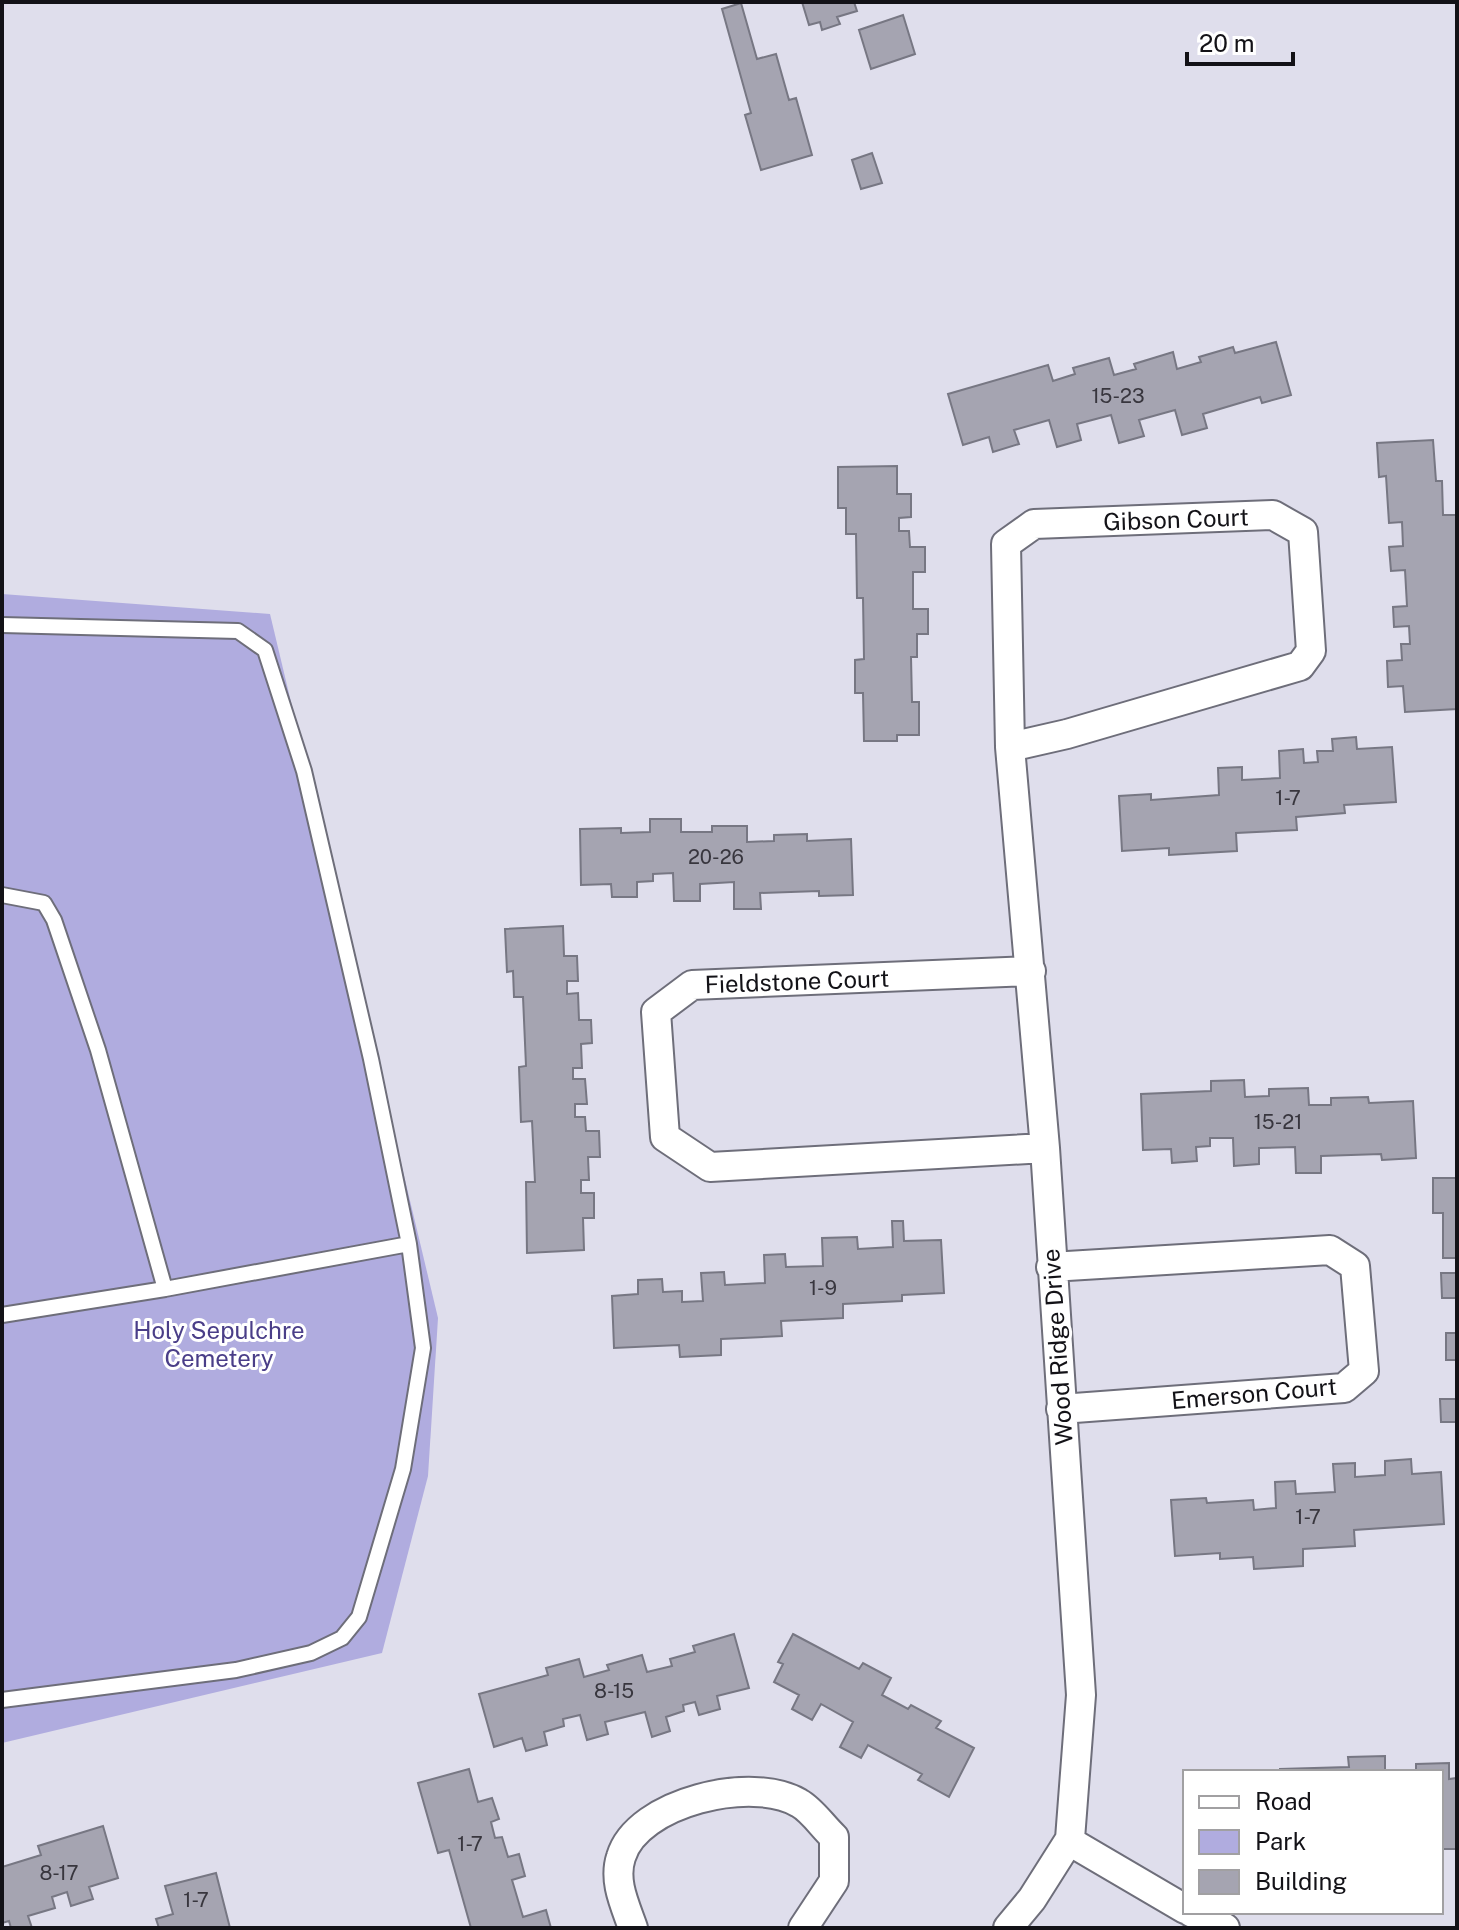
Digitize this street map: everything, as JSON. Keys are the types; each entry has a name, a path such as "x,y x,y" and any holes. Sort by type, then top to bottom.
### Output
{"street":[{"name":"Gibson Court","path":"1273,515 1303,532 1311,651 1300,666 1067,734 1010,747 1006,544 1034,524 1273,515"},
{"name":"Wood Ridge Drive","path":"1008,1928 1032,1899 1069,1841 1081,1695 1045,1148 1010,747"},
{"name":"Fieldstone Court","path":"1031,971 692,985 656,1012 665,1137 710,1167 1045,1148"},
{"name":"Emerson Court","path":"1051,1267 1330,1250 1355,1266 1364,1371 1344,1388 1061,1409"},
{"path":"633,1928 618,1885 621,1857 634,1834 671,1808 696,1799 746,1793 798,1802 834,1837 834,1881 803,1928"},
{"path":"1069,1841 1183,1908"},
{"path":"1195,1914 1225,1928"}],"lane":[{"path":"2,625 238,631 265,650 304,771 371,1059 409,1244 423,1348 403,1469 359,1617 342,1638 311,1653 236,1670 2,1700"},
{"path":"2,895 44,903 54,920 98,1050 165,1289"},
{"path":"2,1315 409,1244"}],"green space":[{"name":"Holy Sepulchre Cemetery","path":"2,594 270,614 438,1318 428,1476 382,1653 2,1743"}],"building":[{"path":"802,2 854,2 857,11 837,17 840,24 822,30 820,22 809,25"},
{"path":"741,3 757,59 776,54 789,100 796,98 812,155 761,170 745,115 751,113 722,9"},
{"path":"903,15 915,54 871,69 859,30"},
{"path":"872,153 882,183 861,189 852,160"},
{"path":"1276,342 1291,395 1262,403 1260,397 1203,414 1207,428 1182,435 1175,410 1139,420 1144,436 1119,443 1111,415 1077,424 1081,440 1057,447 1049,420 1014,430 1019,444 993,452 989,437 963,445 948,394 1048,365 1053,381 1075,374 1073,368 1109,358 1114,375 1136,369 1134,364 1173,352 1177,369 1201,362 1199,357 1233,347 1235,353"},
{"path":"1433,440 1436,481 1442,481 1443,515 1457,515 1457,709 1405,712 1403,686 1388,687 1387,661 1402,660 1401,644 1410,644 1409,626 1394,627 1393,607 1407,606 1405,570 1391,571 1389,547 1403,546 1402,522 1389,523 1386,476 1379,477 1377,443"},
{"path":"897,466 897,494 911,494 911,517 899,518 899,531 909,531 910,547 925,547 925,572 913,572 913,609 928,609 928,634 917,634 917,657 911,657 912,702 919,702 919,735 897,735 897,741 864,741 863,693 855,693 855,660 864,659 863,598 857,598 856,534 846,534 846,508 838,508 838,467"},
{"path":"1356,737 1357,749 1392,747 1396,802 1344,805 1345,813 1296,817 1297,830 1236,833 1237,851 1169,855 1169,848 1122,851 1119,796 1151,794 1151,800 1219,795 1218,768 1242,767 1242,780 1280,778 1279,751 1303,749 1304,763 1318,762 1317,751 1333,751 1332,739"},
{"path":"650,819 681,819 681,832 712,832 712,826 747,826 747,842 774,841 774,835 807,834 807,841 851,839 853,895 819,896 819,891 760,893 761,909 734,909 734,882 700,884 700,901 674,901 673,873 653,874 653,881 637,882 637,897 612,897 611,884 581,885 580,829 621,828 621,833 650,832"},
{"path":"563,926 564,956 577,956 578,981 567,981 567,994 578,993 579,1020 591,1020 592,1043 581,1044 582,1068 573,1068 573,1079 585,1079 587,1104 575,1104 575,1117 585,1117 586,1131 599,1131 600,1157 588,1157 589,1180 581,1180 581,1193 594,1193 594,1218 583,1218 584,1250 527,1253 526,1182 535,1182 532,1121 521,1122 519,1067 526,1066 523,997 514,997 513,971 507,972 505,929"},
{"path":"1244,1080 1245,1097 1269,1096 1269,1089 1308,1088 1309,1105 1331,1105 1331,1098 1368,1097 1369,1103 1413,1101 1416,1158 1382,1160 1381,1154 1321,1156 1321,1173 1296,1173 1295,1147 1259,1148 1259,1164 1234,1166 1233,1138 1210,1138 1210,1146 1196,1147 1197,1161 1172,1163 1171,1149 1143,1150 1141,1094 1211,1091 1211,1081"},
{"path":"1433,1178 1457,1178 1457,1258 1443,1258 1443,1213 1433,1213"},
{"path":"892,1221 903,1221 904,1241 941,1240 944,1293 902,1295 902,1301 843,1304 843,1318 781,1321 782,1336 721,1339 721,1355 680,1357 679,1345 614,1348 612,1296 638,1294 638,1280 662,1279 663,1292 682,1291 682,1302 703,1301 701,1273 724,1272 725,1285 765,1283 764,1255 785,1254 786,1267 823,1266 822,1238 857,1237 858,1249 893,1247"},
{"path":"1441,1273 1457,1273 1457,1298 1442,1298"},
{"path":"1446,1333 1457,1333 1457,1360 1446,1360"},
{"path":"1440,1399 1457,1399 1457,1422 1441,1422"},
{"path":"1411,1459 1412,1474 1441,1472 1444,1524 1354,1530 1355,1546 1303,1549 1303,1566 1254,1569 1253,1557 1220,1559 1220,1553 1175,1556 1171,1500 1206,1498 1207,1503 1253,1500 1254,1510 1276,1508 1275,1482 1295,1481 1296,1494 1335,1492 1333,1464 1355,1463 1355,1477 1385,1475 1385,1461"},
{"path":"734,1634 749,1688 717,1696 720,1709 699,1715 695,1702 683,1705 684,1711 666,1717 670,1731 652,1737 645,1712 605,1722 608,1734 587,1740 580,1715 563,1719 564,1726 544,1732 547,1745 526,1751 522,1738 494,1747 479,1694 548,1675 546,1668 579,1659 584,1677 609,1670 607,1665 642,1655 647,1672 672,1666 670,1659 695,1652 693,1646"},
{"path":"793,1634 859,1669 863,1663 891,1678 882,1695 908,1709 911,1705 941,1721 936,1728 974,1748 949,1797 918,1780 922,1774 868,1745 861,1758 840,1747 853,1722 821,1704 812,1720 792,1709 799,1695 774,1682 783,1664 778,1662"},
{"path":"1385,1756 1385,1770 1280,1770 1349,1767 1348,1757"},
{"path":"1449,1763 1449,1779 1457,1778 1457,1849 1443,1849 1443,1770 1416,1770 1416,1764"},
{"path":"469,1769 478,1802 492,1798 499,1819 491,1822 495,1838 502,1837 508,1857 519,1854 525,1876 512,1880 523,1917 546,1910 551,1928 471,1928 449,1850 438,1853 418,1783"},
{"path":"103,1826 118,1878 89,1887 93,1899 71,1906 67,1892 52,1897 55,1908 28,1916 32,1928 11,1928 9,1921 2,1923 2,1867 41,1855 38,1846"},
{"path":"216,1873 230,1928 159,1928 156,1919 173,1914 165,1886"}]}
